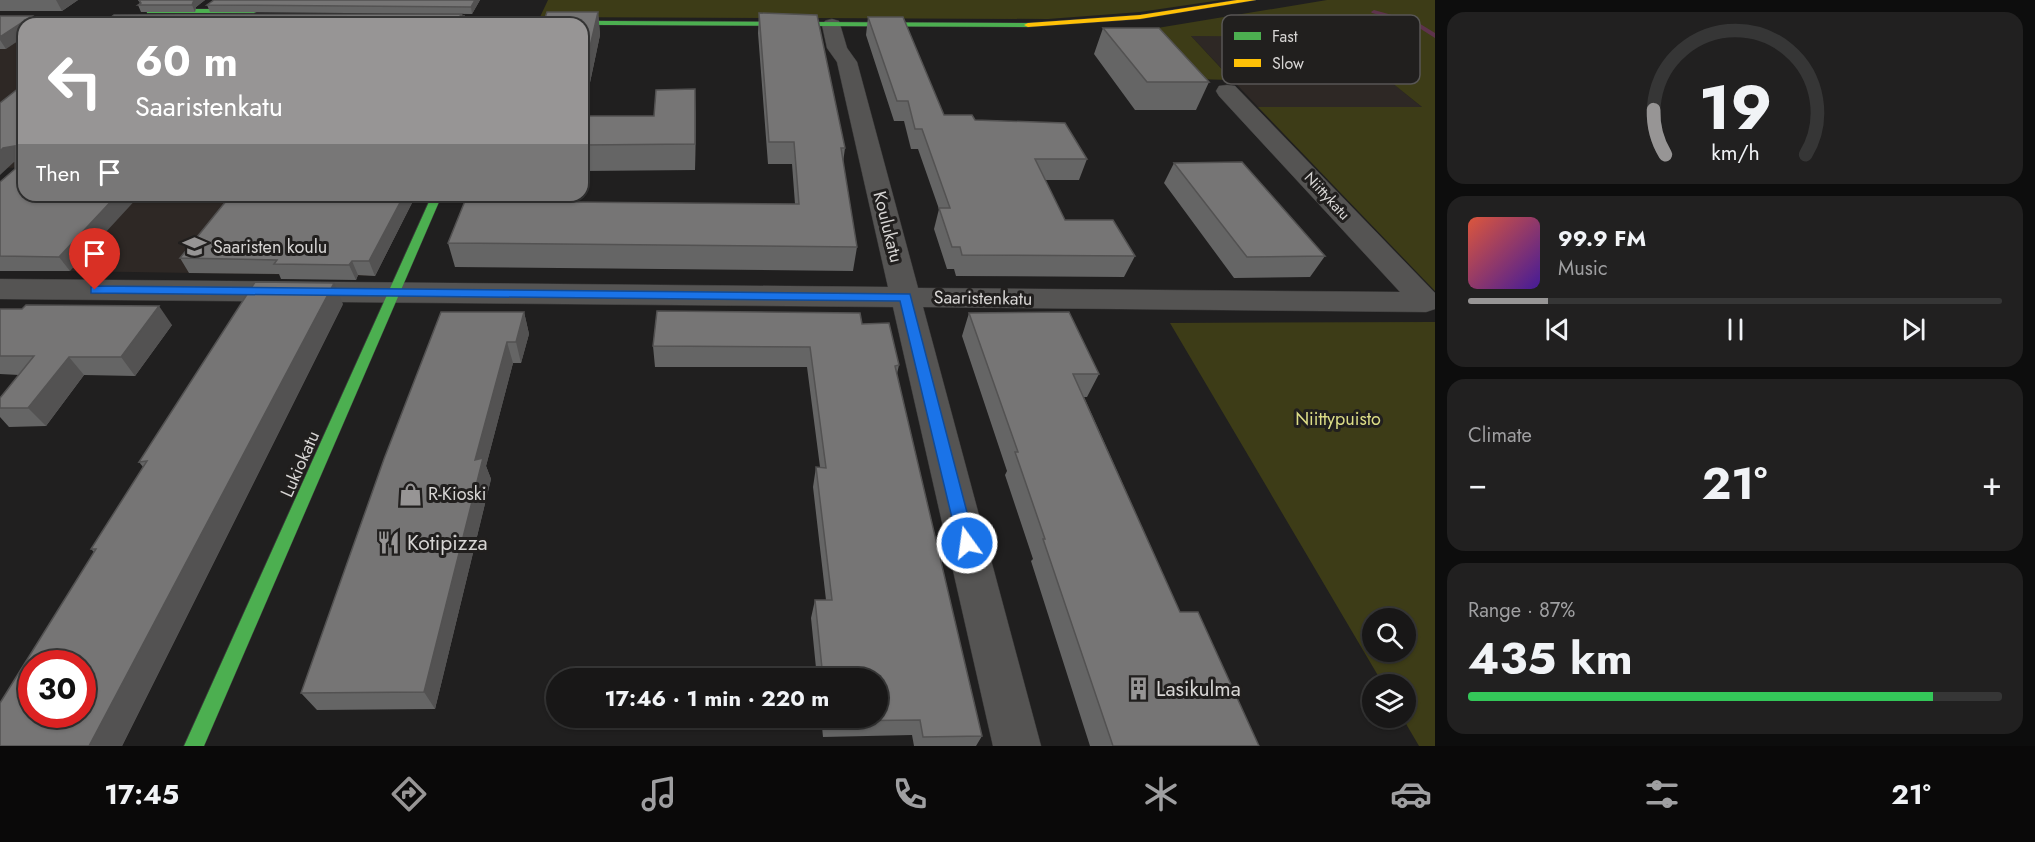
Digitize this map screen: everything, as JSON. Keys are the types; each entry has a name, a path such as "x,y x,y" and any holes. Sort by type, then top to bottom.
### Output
{"main road":[{"path":"588,18 832,25 1028,25 1145,19 1198,12 1252,0"},
{"path":"0,9 174,18"},
{"path":"203,18 272,11"},
{"path":"423,16 582,18"},
{"path":"0,19 18,19"},
{"name":"Lukiokatu","path":"194,746 434,201"}],"street":[{"name":"Koulukatu","path":"832,25 837,48 846,62 1017,746"},
{"name":"Niittykatu","path":"1227,91 1426,302"},
{"name":"Saaristenkatu","path":"0,289 1426,302"}],"shaded area":[{"path":"18,35 18,163 13,168 0,167 0,46"},
{"path":"1191,36 1222,36 1222,69"},
{"path":"1236,84 1394,84 1423,108 1258,107"},
{"name":"Saaristen koulu","path":"34,201 413,201 375,276 70,271"}],"green space":[{"path":"548,0 1221,0 1140,12 1048,19 540,17"},
{"path":"1327,0 1435,0 1435,291 1258,107 1422,107 1393,84 1420,84 1420,15 1236,15"},
{"path":"1222,17 1222,36 1191,36 1222,69 1222,80 1192,79 1109,36"},
{"name":"Niittypuisto","path":"1435,322 1435,746 1419,746 1408,728 1416,728 1416,674 1377,674 1370,662 1416,662 1416,608 1362,608 1362,648 1170,323"}],"building":[{"path":"139,0 194,0 192,5 138,5 141,3"},
{"path":"214,0 475,0 471,7 207,5"},
{"path":"547,12 598,12 588,55 588,18 545,18"},
{"path":"759,13 817,15 845,148 841,148 857,247 448,243 465,201 799,204 794,142 769,142"},
{"path":"462,14 460,16 464,16 463,18 110,18 114,15"},
{"path":"0,16 32,16 18,18 18,25 0,37"},
{"path":"868,17 903,17 944,115 972,115 975,120 1065,123 1087,159 1035,159 1065,220 1113,220 1135,256 962,255 960,247 952,247 939,208 950,208 922,129 915,129 908,101 897,101"},
{"path":"1103,28 1159,28 1209,82 1147,82"},
{"path":"18,89 18,201 111,201 59,257 0,256 0,182 15,169 15,146 3,148 0,151 0,103"},
{"path":"695,89 695,144 588,145 588,116 654,116 656,90"},
{"path":"1242,162 1325,256 1247,257 1174,163"},
{"path":"226,201 401,201 369,261 352,261 349,265 274,264 277,260 180,258"},
{"path":"255,282 334,283 89,746 0,746 0,703 18,674 18,728 96,728 96,650 33,650 96,549 91,549 147,461 139,462"},
{"path":"26,305 159,306 121,357 69,357 28,408 0,408 0,398 34,356 0,356 0,309 22,309"},
{"path":"657,311 860,313 862,324 889,323 899,365 895,366 982,736 923,737 920,720 888,720 888,668 822,668 815,600 832,600 816,467 826,468 810,347 653,346"},
{"path":"441,312 524,312 516,342 507,342 475,460 483,458 424,692 301,693 384,459"},
{"path":"1069,312 1099,374 1073,374 1180,612 1198,612 1259,746 1113,746 1015,452 1018,452 969,313"}],"waterway":[{"path":"1374,12 1385,15"},
{"path":"1420,26 1435,36"}],"traffic: fast":[{"path":"150,11 254,11"},
{"path":"588,23 1028,25"},
{"path":"194,746 434,201"}],"traffic: slow":[{"path":"1028,25 1140,17 1252,0"},
{"path":"0,19 18,19"}],"place":[{"name":"Saaristen koulu","path":"195,247"},
{"name":"R-Kioski","path":"410,494"},
{"name":"Kotipizza","path":"389,543"},
{"name":"Lasikulma","path":"1138,689"}],"route":[{"path":"95,290 906,297 967,543"}]}
